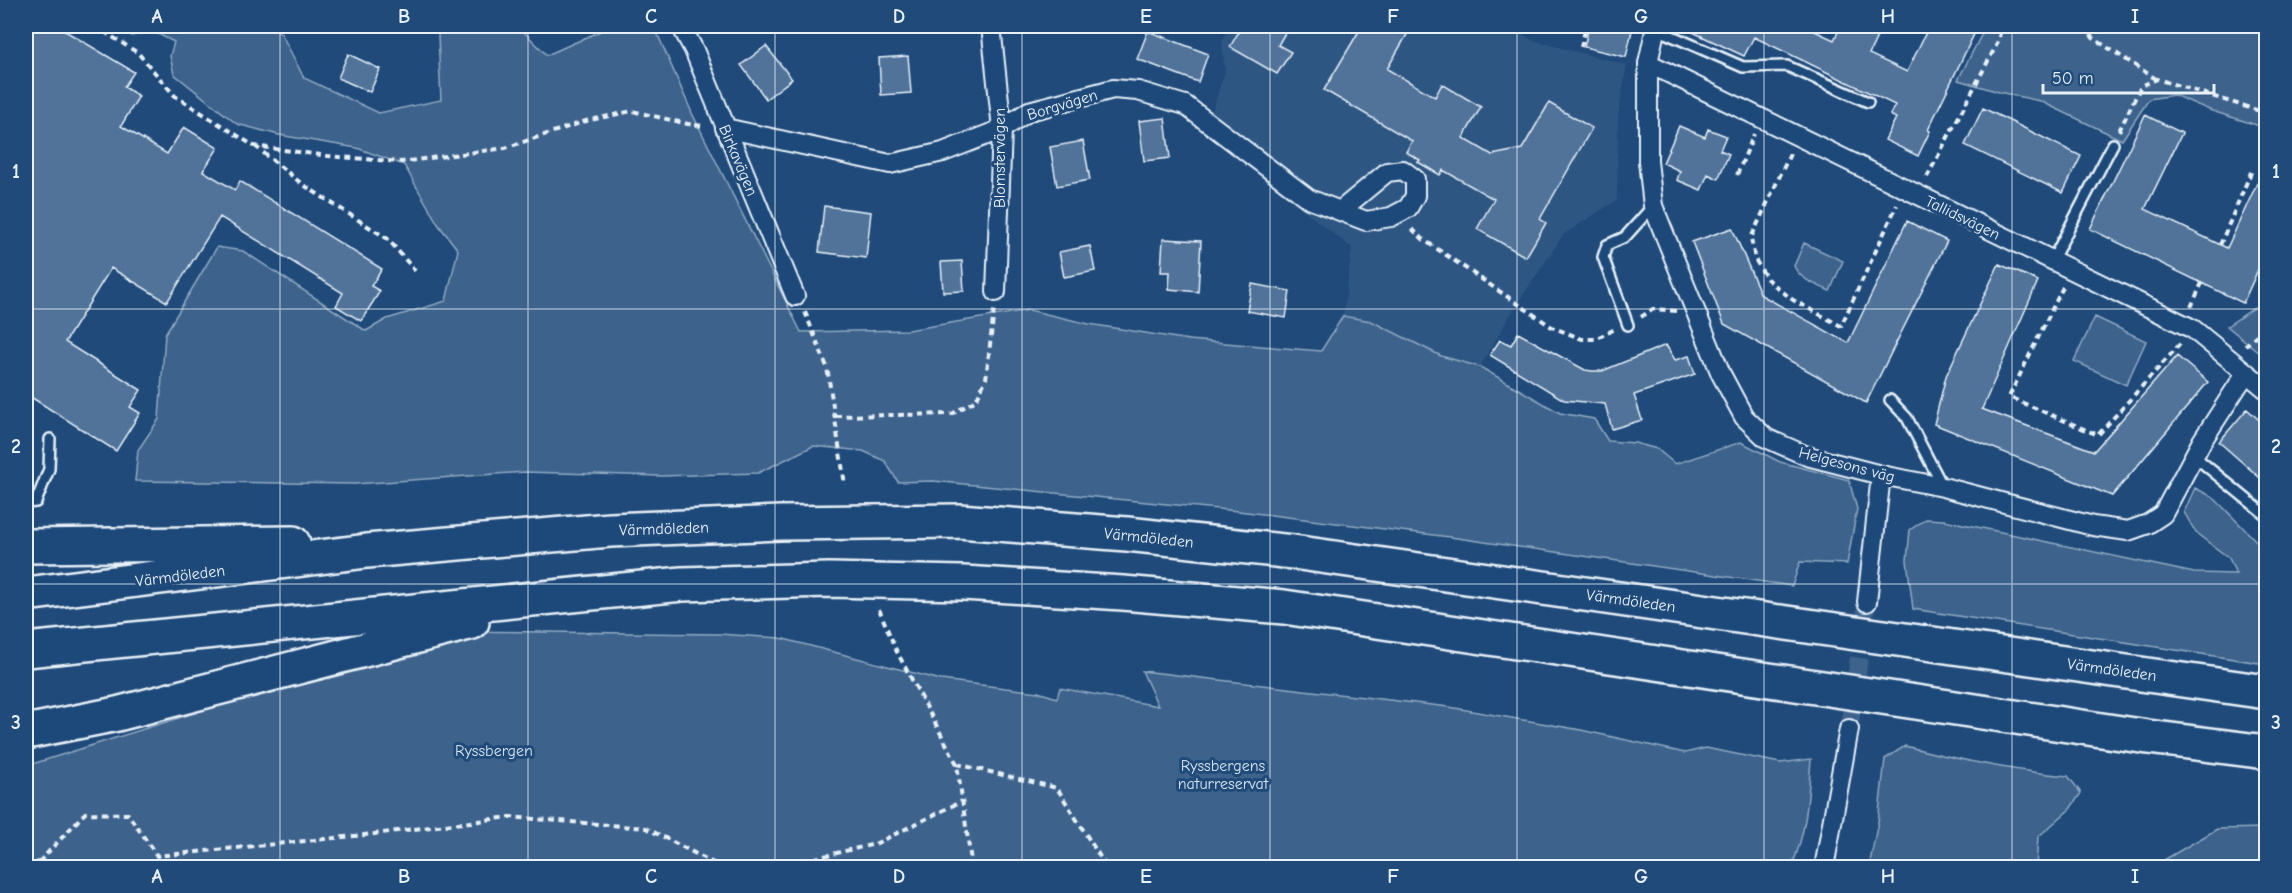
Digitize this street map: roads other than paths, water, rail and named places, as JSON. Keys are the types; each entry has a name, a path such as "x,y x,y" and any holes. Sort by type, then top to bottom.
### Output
{"highway":[{"name":"Värmdöleden","path":"26,594 367,551 610,530 781,523 959,521 1127,534 1293,552 2266,692"},
{"path":"26,546 490,541"},
{"path":"26,650 692,584 829,580 963,583 1284,607 2266,752"},
{"path":"26,732 140,708 570,596"}],"street":[{"name":"Birkavägen","path":"681,26 694,50 795,296"},
{"name":"Blomstervägen","path":"991,26 1002,129 996,292"},
{"name":"Helgesons väg","path":"1656,27 1648,63 1648,161 1653,206 1721,374 1744,417 1766,438 1807,456 1881,475 1943,487 2092,526 2128,531 2148,524 2163,514 2194,456 2247,373"},
{"name":"Tallidsvägen","path":"1648,63 2193,329 2266,388"},
{"name":"Borgvägen","path":"725,128 890,164 943,152 1002,129 1029,111 1113,89 1138,91 1185,105 1310,199 1340,211 1366,221 1396,214 1408,208 1415,196 1415,179 1403,170 1387,172 1340,211"},
{"path":"1867,602 1881,475"},
{"path":"1824,867 1848,729"}],"lane":[{"path":"1656,27 1743,67 1787,66 1868,102"},
{"path":"2052,261 2113,144"},
{"path":"1628,325 1603,257 1607,245 1625,237 1653,206"},
{"path":"1890,400 1906,418 1943,487"},
{"path":"26,503 36,502 49,469 50,439"},
{"path":"2194,456 2266,514"}],"tunnel":[{"path":"1849,729 1867,602"}],"park label":[{"name":"Ryssbergen","path":"494,750"},
{"name":"Ryssbergens naturreservat","path":"1223,774"}]}
